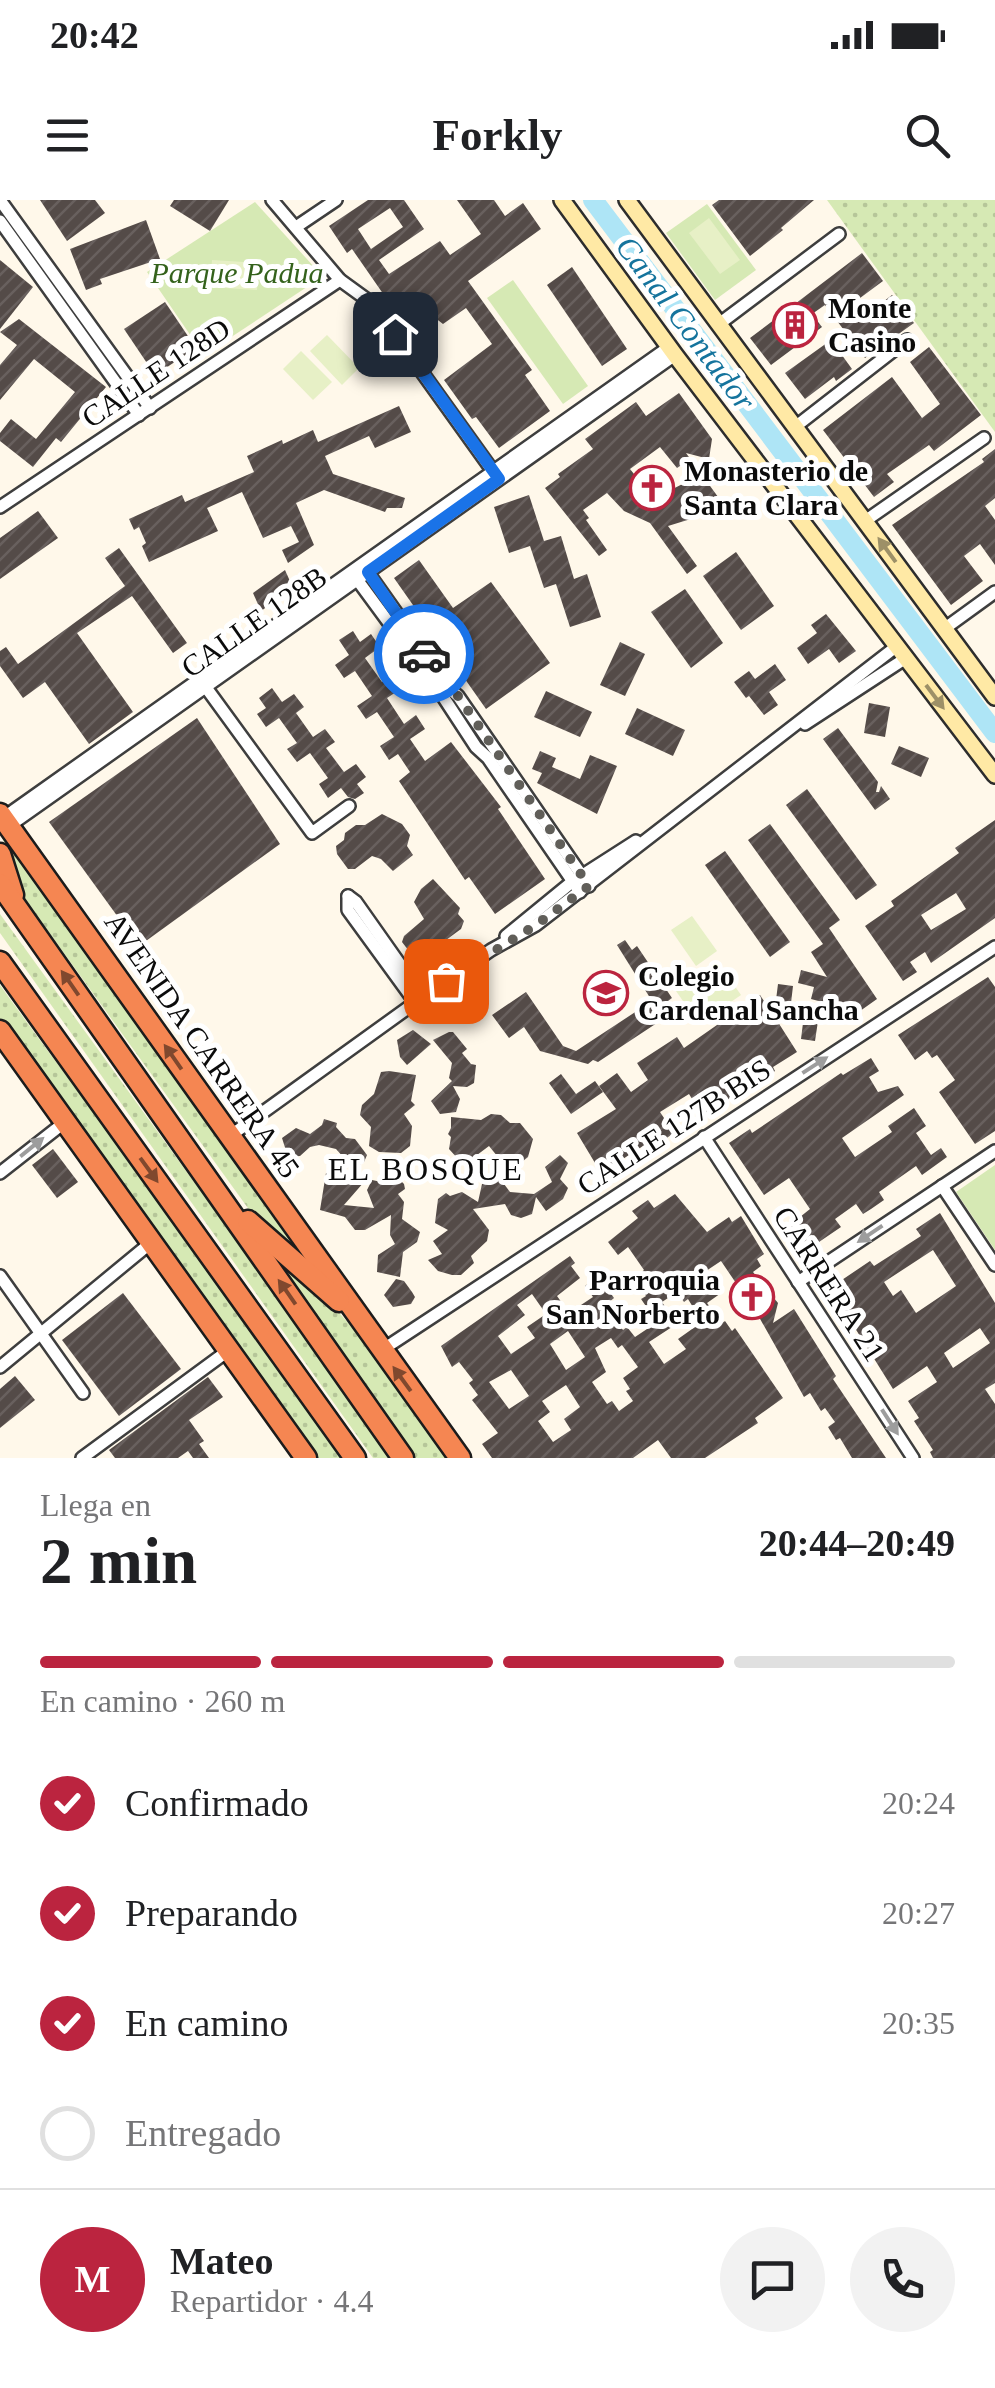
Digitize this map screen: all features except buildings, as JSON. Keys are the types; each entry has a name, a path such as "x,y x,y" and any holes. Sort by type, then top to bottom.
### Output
{"highway":[{"name":"AVENIDA CARRERA 45","path":"4,819 460,1458"},
{"path":"0,854 17,906"},
{"path":"0,884 403,1458"},
{"path":"0,962 352,1458"},
{"path":"0,1032 302,1456"},
{"path":"206,1177 257,1230 360,1318"}],"main road":[{"path":"562,200 995,776"},
{"path":"627,200 995,697"}],"street":[{"path":"0,200 144,412"},
{"path":"272,200 340,280 373,304 496,475"},
{"path":"296,227 336,200"},
{"path":"0,221 144,412"},
{"path":"719,324 838,234"},
{"name":"CALLE 128D","path":"0,508 340,280"},
{"path":"795,427 908,340"},
{"name":"CALLE 128B","path":"4,819 672,351"},
{"path":"865,521 984,438"},
{"path":"360,572 476,747 581,884"},
{"path":"944,629 995,592"},
{"path":"230,1136 491,950 529,915 581,884 902,652"},
{"path":"202,682 312,833 349,806"},
{"path":"348,896 356,902 419,999 348,910 348,896"},
{"name":"CALLE 127B BIS","path":"382,1350 995,947"},
{"path":"0,1173 65,1122"},
{"name":"CARRERA 21","path":"704,1138 913,1458"},
{"path":"798,1282 995,1151"},
{"path":"942,1186 995,1265"},
{"path":"0,1367 153,1242"},
{"path":"0,1276 83,1393"},
{"path":"82,1458 229,1350"}],"green space":[{"path":"827,200 995,200 995,432"},
{"name":"Parque Padua","path":"255,202 316,269 316,281 204,355 147,272"},
{"path":"707,204 756,270 715,300 666,233"},
{"path":"709,218 740,260 720,274 689,233"},
{"path":"212,260 259,263 257,290 210,287"},
{"path":"513,280 588,386 563,404 487,298"},
{"path":"327,335 359,368 342,385 310,351"},
{"path":"301,351 332,382 313,400 283,369"},
{"path":"0,827 319,1277 266,1233 27,902 11,873"},
{"path":"0,914 389,1458 373,1458 0,933"},
{"path":"692,916 717,951 696,966 671,930"},
{"path":"718,962 741,995 699,1024 676,991"},
{"path":"0,985 218,1278 342,1458 313,1458 0,1024"},
{"path":"995,1165 995,1250 956,1192"},
{"path":"276,1259 332,1305 387,1366 449,1458 415,1458"}],"waterway":[{"name":"Canal Contador","path":"593,200 995,733"}],"way so far":[{"path":"424,654 488,738 589,886 536,925 446,981"}],"place":[{"name":"Monte Casino","path":"795,325"},
{"name":"Monasterio de Santa Clara","path":"652,488"},
{"name":"Colegio Cardenal Sancha","path":"606,993"},
{"name":"Parroquia San Norberto","path":"752,1297"}],"district":[{"name":"EL BOSQUE","path":"426,1169"}],"route":[{"path":"395,334 499,479 368,572 424,654"}]}
